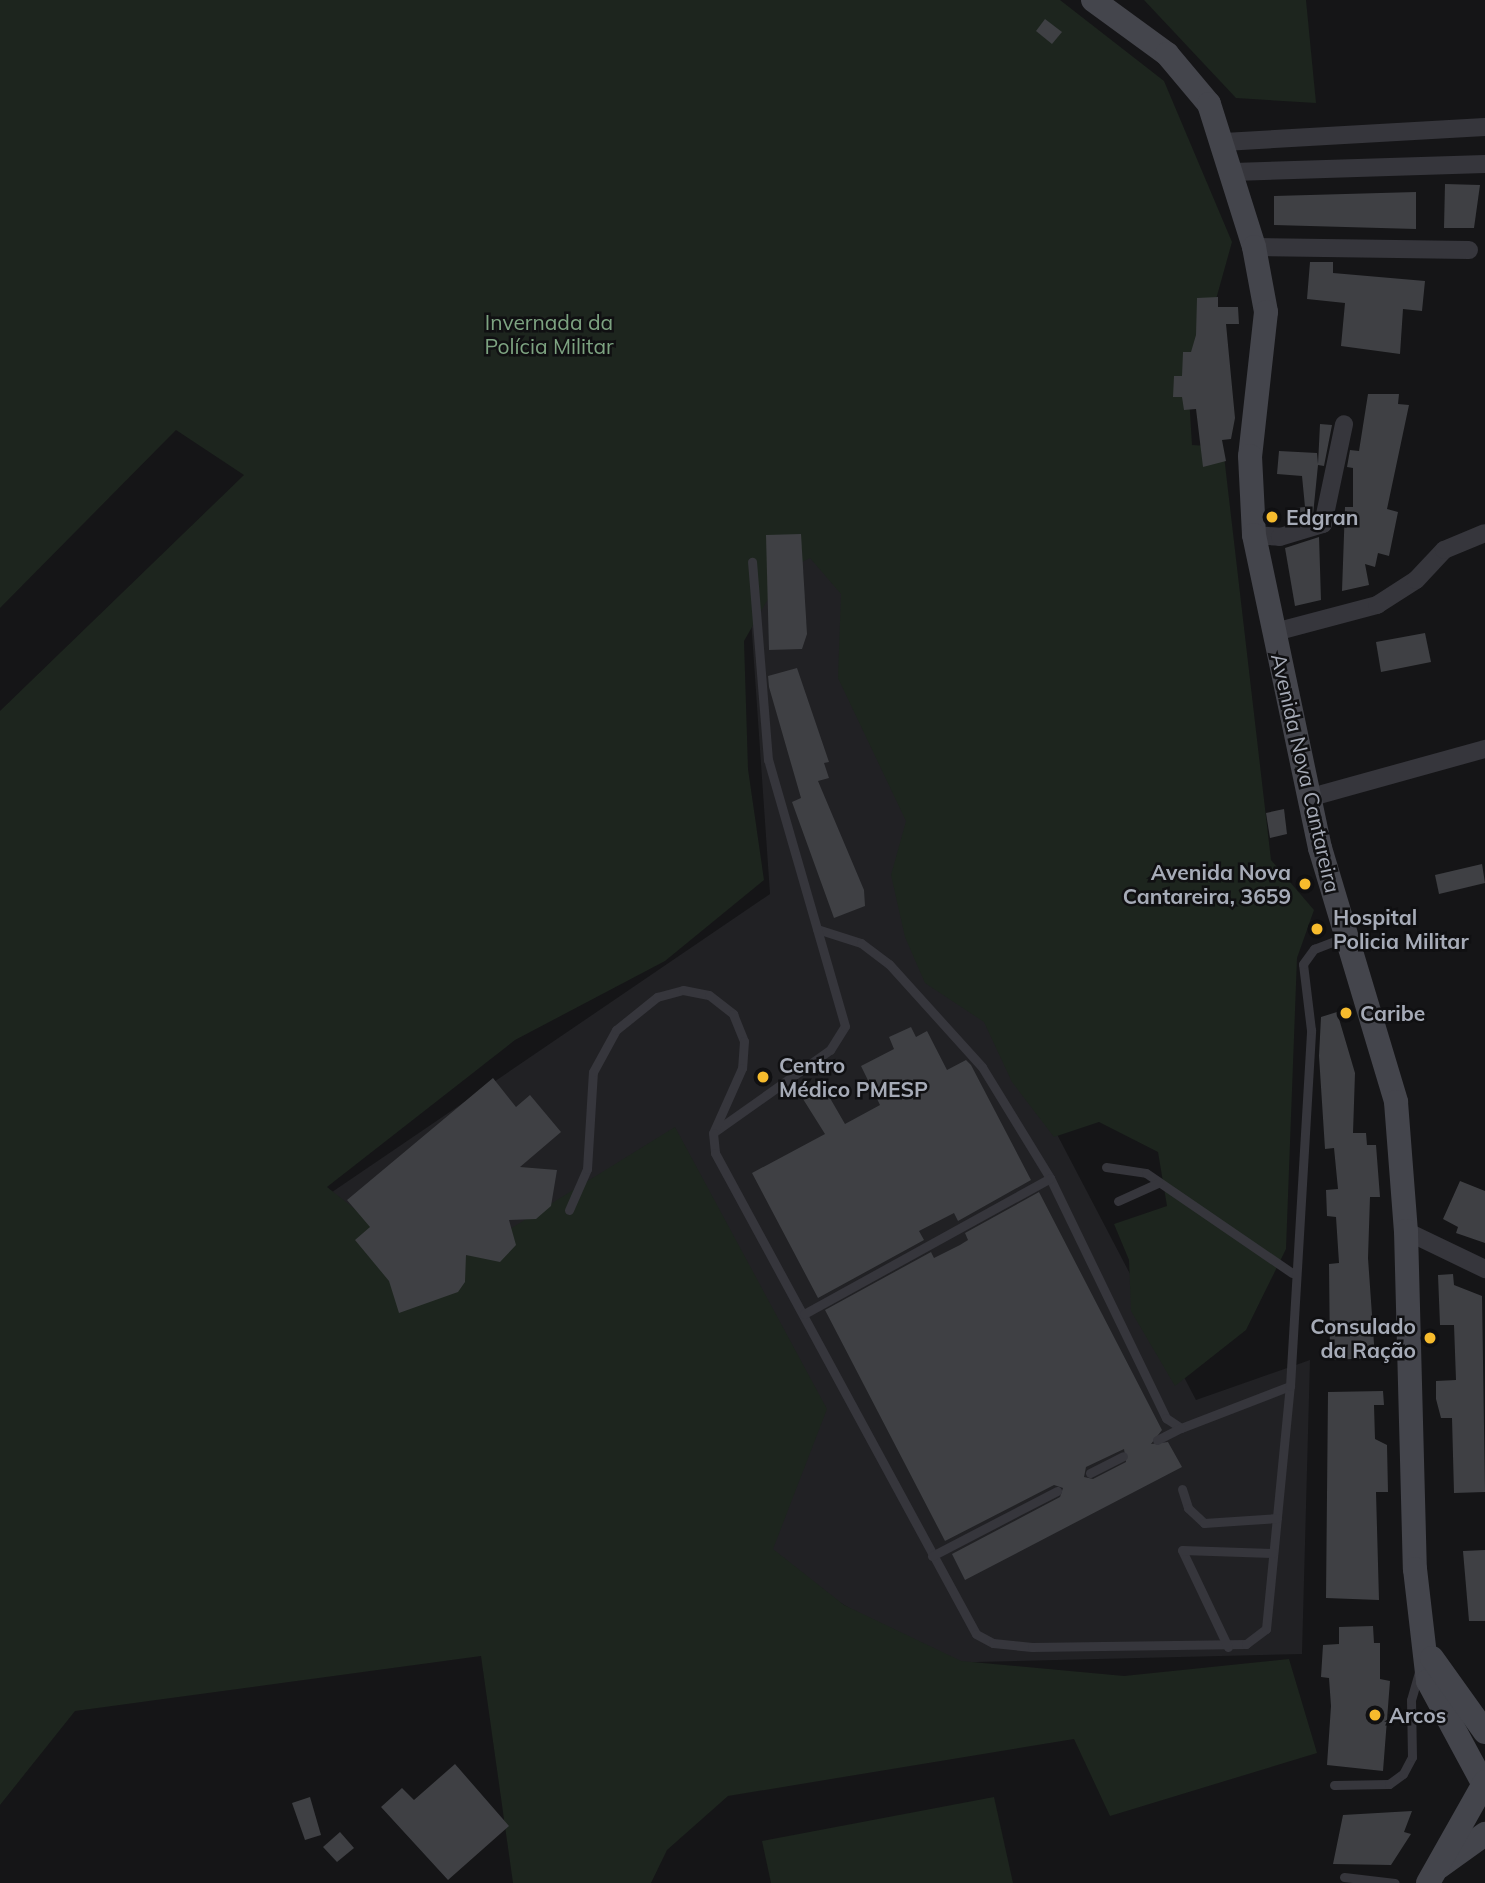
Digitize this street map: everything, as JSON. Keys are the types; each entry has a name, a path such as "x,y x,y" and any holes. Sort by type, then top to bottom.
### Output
{"main road":[{"name":"Avenida Nova Cantareira","path":"1093,0 1182,67 1209,104 1224,142 1254,247 1266,312 1250,456 1254,535 1308,798 1396,1102 1406,1231 1415,1569 1424,1651 1437,1705 1484,1784"},
{"name":"Avenida Nova Cantareira","path":"1424,1651 1485,1732"},
{"path":"1430,1877 1484,1784"},
{"path":"1430,1877 1473,1849 1485,1834"}],"street":[{"path":"1224,142 1485,127"},
{"path":"1233,172 1485,164"},
{"path":"1254,247 1469,250"},
{"path":"1254,535 1280,537 1323,524 1344,424"},
{"path":"1275,632 1377,605 1416,580 1444,550 1485,533"},
{"path":"1308,798 1485,749"},
{"path":"1406,1231 1485,1269"}],"lane":[{"path":"713,1133 842,1038 845,1010 793,863 768,760 752,562"},
{"path":"817,929 862,943 925,998 1018,1118 1050,1178 1166,1418 1181,1428"},
{"path":"569,1210 587,1169 593,1072 616,1030 657,997 683,990 709,995 733,1014 744,1041 742,1068 713,1133 715,1153 804,1314 962,1615 993,1643 1228,1647 1246,1644 1266,1629 1290,1386 1292,1273 1311,1030 1303,964 1314,949 1346,936"},
{"path":"1106,1167 1124,1165 1158,1183 1292,1273"},
{"path":"804,1314 1050,1178"},
{"path":"1118,1201 1158,1183"},
{"path":"1157,1440 1290,1386"},
{"path":"1090,1473 1122,1456"},
{"path":"1182,1489 1188,1508 1204,1523 1277,1518"},
{"path":"932,1556 1057,1491"},
{"path":"1228,1647 1182,1550 1273,1553"},
{"path":"1334,1785 1389,1784 1403,1774 1412,1757 1413,1680 1424,1651"},
{"path":"1344,1877 1395,1883"}],"shaded area":[{"name":"Centro Médico PMESP","path":"911,504 970,968 1196,1400 1310,1360 1302,1654 935,1663 716,1523 421,1351 285,1224 770,894 744,518"}],"green space":[{"name":"Invernada da Polícia Militar","path":"0,0 1060,0 1164,81 1232,242 1189,396 1192,445 1223,447 1271,860 1314,910 1297,958 1286,1249 1246,1330 1175,1386 1131,1311 1129,1260 1114,1224 1167,1206 1158,1152 1099,1122 1054,1137 1012,1082 984,1022 925,983 905,937 891,875 906,821 838,678 841,594 810,558 784,571 744,641 748,769 764,880 665,961 515,1040 327,1187 437,1274 675,1127 827,1409 773,1549 844,1605 961,1661 1124,1676 1289,1659 1317,1753 1110,1816 1074,1739 728,1796 667,1850 651,1883 513,1883 481,1656 75,1711 0,1805 0,711 244,475 176,430 0,608"},
{"path":"1144,0 1306,0 1316,103 1236,98"},
{"path":"994,1797 1013,1883 771,1883 762,1841"}],"building":[{"path":"1045,19 1062,32 1052,44 1036,31"},
{"path":"1445,184 1480,185 1474,228 1444,228"},
{"path":"1416,192 1416,229 1274,225 1274,196"},
{"path":"1310,262 1333,262 1333,273 1425,281 1422,311 1403,309 1400,354 1341,346 1345,303 1307,299"},
{"path":"1218,297 1218,307 1238,307 1239,324 1226,324 1235,418 1231,439 1222,440 1226,461 1203,467 1196,409 1184,410 1182,397 1173,397 1174,376 1182,376 1183,352 1191,352 1196,335 1197,298"},
{"path":"1368,394 1399,394 1398,404 1409,405 1387,509 1398,512 1389,556 1378,553 1375,567 1365,564 1369,585 1342,591 1345,507 1353,507 1353,468 1347,467 1350,450 1359,451"},
{"path":"1320,424 1332,425 1324,466 1318,465 1313,515 1296,520 1295,508 1305,507 1302,476 1277,474 1279,451 1317,453 1318,464"},
{"path":"801,534 807,634 802,649 769,650 766,535"},
{"path":"1319,537 1321,600 1295,606 1285,548"},
{"path":"1425,633 1431,662 1381,672 1376,642"},
{"path":"797,668 829,762 824,763 829,778 818,781 864,890 865,906 834,918 792,802 801,798 769,687 768,676"},
{"path":"1284,809 1287,834 1270,838 1266,813"},
{"path":"1482,864 1485,883 1439,894 1435,875"},
{"path":"1337,1012 1355,1073 1353,1133 1366,1133 1367,1145 1376,1145 1380,1197 1370,1197 1368,1258 1375,1358 1330,1360 1329,1264 1339,1263 1336,1217 1327,1216 1326,1190 1338,1189 1334,1148 1325,1149 1319,1056 1321,1017"},
{"path":"911,1027 916,1037 927,1031 947,1070 966,1060 971,1065 1031,1180 958,1221 954,1213 919,1231 924,1240 818,1298 752,1173 825,1134 803,1099 823,1086 845,1124 880,1105 861,1066 894,1049 889,1037"},
{"path":"493,1078 516,1107 530,1095 561,1132 520,1167 557,1170 551,1206 536,1219 509,1220 516,1245 500,1262 466,1255 465,1282 458,1292 399,1313 389,1281 355,1240 370,1227 347,1200"},
{"path":"1460,1181 1485,1191 1485,1243 1456,1233 1458,1227 1443,1219"},
{"path":"1039,1192 1162,1430 1151,1444 1168,1442 1182,1467 965,1580 952,1554 1060,1497 1063,1488 1054,1485 945,1541 825,1310 931,1252 934,1258 960,1245 968,1240 965,1233","holes":["1124,1449 1126,1462 1093,1479 1084,1477 1086,1467"]},
{"path":"1453,1274 1454,1285 1482,1296 1485,1492 1454,1493 1452,1418 1441,1418 1436,1399 1436,1381 1456,1380 1454,1325 1440,1325 1438,1275"},
{"path":"1383,1391 1384,1405 1374,1405 1375,1439 1387,1445 1388,1492 1376,1492 1379,1600 1326,1598 1328,1392"},
{"path":"1485,1550 1485,1621 1469,1621 1463,1551"},
{"path":"1373,1626 1374,1643 1380,1643 1380,1679 1390,1681 1383,1771 1327,1765 1331,1706 1329,1678 1321,1677 1323,1645 1339,1644 1339,1627"},
{"path":"455,1764 509,1826 448,1880 381,1807 402,1788 414,1800"},
{"path":"310,1797 321,1835 305,1840 292,1803"},
{"path":"1412,1811 1404,1832 1411,1834 1391,1865 1333,1864 1343,1815"},
{"path":"340,1832 354,1848 337,1862 323,1847"}],"place":[{"name":"Edgran","path":"1272,517"},
{"name":"Avenida Nova Cantareira, 3659","path":"1305,884"},
{"name":"Hospital Policia Militar","path":"1317,929"},
{"name":"Caribe","path":"1346,1013"},
{"name":"Centro Médico PMESP","path":"763,1077"},
{"name":"Consulado da Ração","path":"1430,1338"},
{"name":"Arcos","path":"1375,1715"}]}
